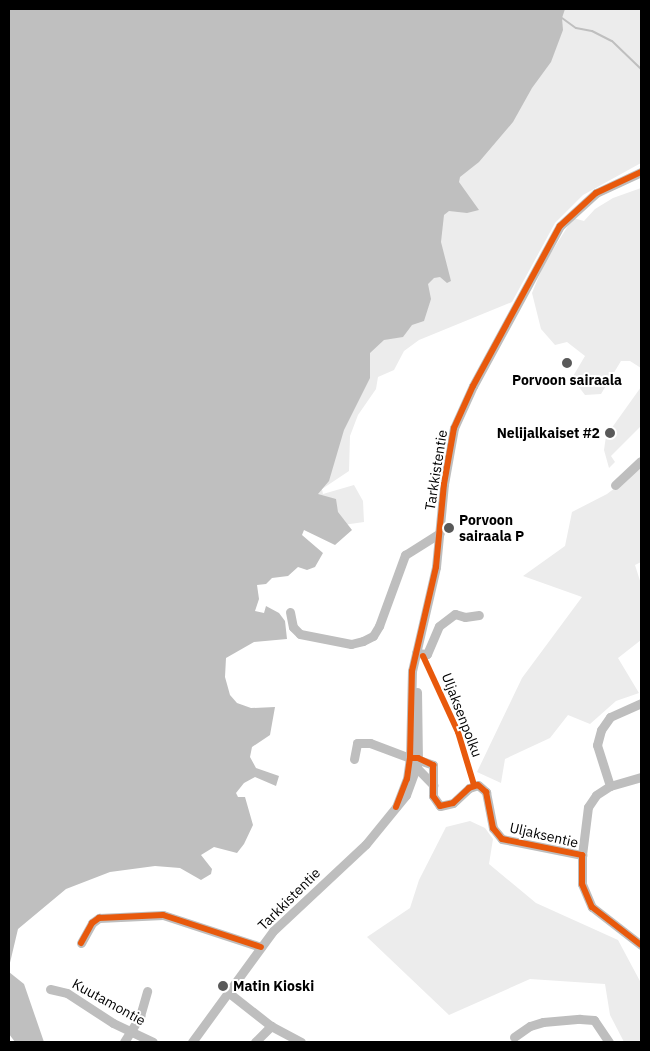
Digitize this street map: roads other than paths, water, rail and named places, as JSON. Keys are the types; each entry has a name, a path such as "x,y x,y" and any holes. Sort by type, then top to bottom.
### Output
{"street":[{"name":"Tarkkistentie","path":"396,806 414,758 415,658 436,567 444,484 454,428 472,386 560,226 596,193 641,172"},
{"path":"615,485 641,461"},
{"path":"290,612 293,627 300,634 313,638 351,644 373,636 405,555 440,533"},
{"path":"415,658 427,654 439,626 451,617 479,615"},
{"path":"610,786 596,746 601,730 610,717 641,703"},
{"path":"354,759 357,743 370,743 414,758"},
{"name":"Uljaksentie","path":"414,758 416,769 433,785"},
{"name":"Uljaksentie","path":"414,758 433,765 435,802 443,806 453,803 474,785 483,787 493,828 507,842 582,855 582,884 592,907 641,944"},
{"name":"Tarkkistentie","path":"192,1042 261,947 288,915 366,844 409,788 416,769"},
{"path":"582,855 588,808 596,795 610,786 641,777"},
{"path":"81,943 92,923 99,918 163,915 261,947"},
{"name":"Kuutamontie","path":"50,989 67,993 132,1032 153,1042"},
{"path":"124,1042 132,1032 140,1016 147,991"},
{"path":"229,993 271,1026 301,1042"},
{"path":"514,1037 530,1026 543,1022 580,1018 594,1020 609,1042"},
{"path":"255,1042 271,1026"}],"waterway":[{"path":"562,18 576,28 592,31 612,41 641,69"}],"place":[{"name":"Porvoon sairaala","path":"567,363"},
{"name":"Nelijalkaiset #2","path":"610,433"},
{"name":"Porvoon sairaala P","path":"449,528"},
{"name":"Matin Kioski","path":"223,986"}]}
